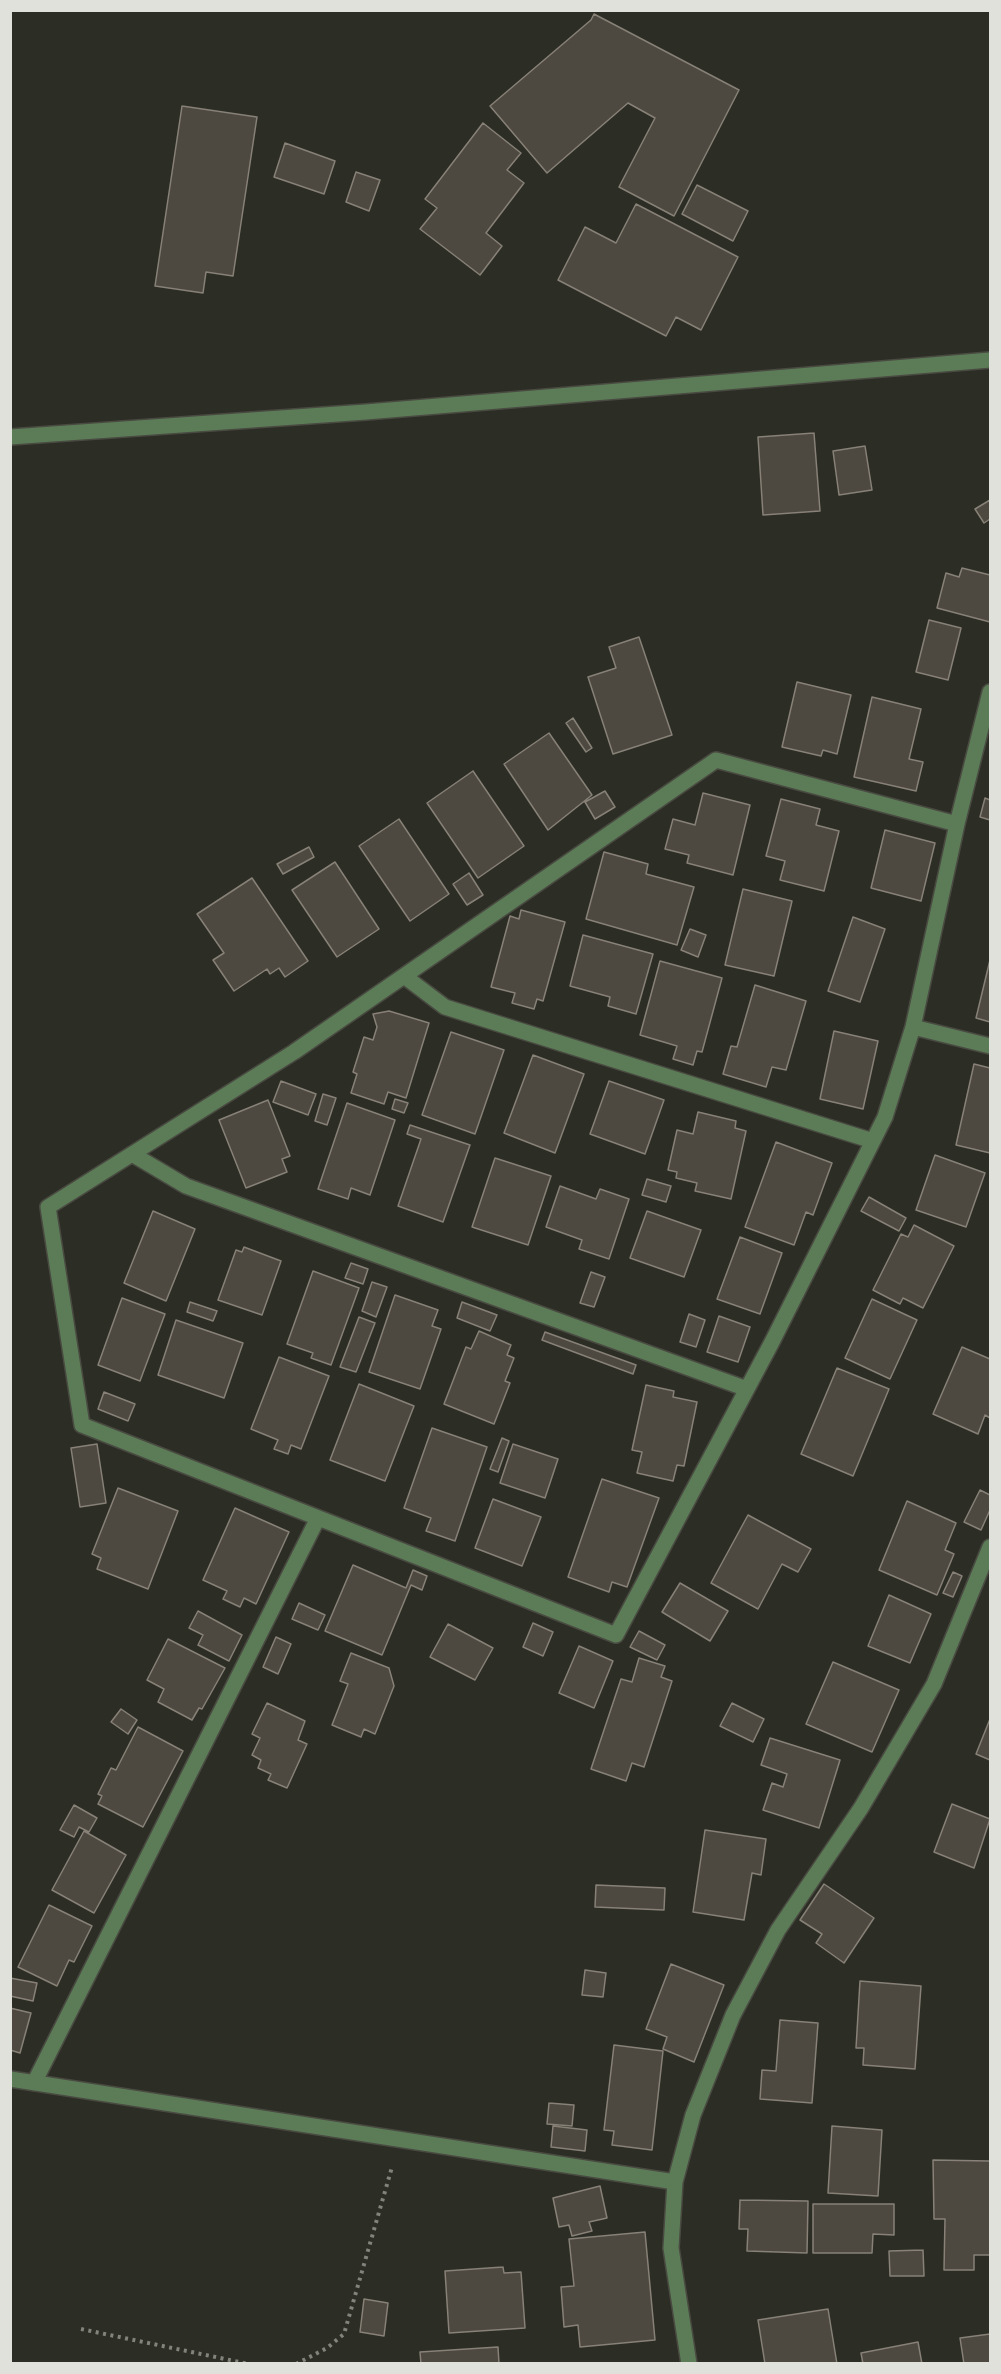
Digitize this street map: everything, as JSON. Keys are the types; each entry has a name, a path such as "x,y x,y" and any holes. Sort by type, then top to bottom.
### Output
{"street":[{"path":"10,437 378,411 990,360"},
{"path":"957,824 716,760 294,1052 48,1207 82,1425 616,1635 747,1389 885,1117 913,1026 957,824 990,692"},
{"path":"404,976 446,1007 873,1141"},
{"path":"913,1026 990,1046"},
{"path":"132,1154 186,1186 747,1389"},
{"path":"34,2083 318,1518"},
{"path":"689,2364 670,2248 675,2182 693,2115 732,2015 778,1930 861,1808 934,1684 990,1547"},
{"path":"10,2079 675,2182"}],"path":[{"path":"296,2364 327,2348 344,2334 400,2140"},
{"path":"81,2329 249,2364"}],"building":[{"path":"594,14 739,90 674,216 619,187 655,118 628,103 547,173 490,106 591,20"},
{"path":"182,106 257,117 233,276 206,272 203,293 155,286"},
{"path":"483,123 521,153 507,170 524,183 486,233 502,246 480,275 420,229 437,208 425,199"},
{"path":"285,143 335,161 324,194 274,177"},
{"path":"356,172 380,180 369,211 346,202"},
{"path":"697,185 748,211 733,241 682,214"},
{"path":"636,204 738,257 701,330 676,317 666,336 558,280 585,227 616,243"},
{"path":"814,433 820,511 763,515 758,437"},
{"path":"865,446 872,490 839,495 833,451"},
{"path":"990,500 990,519 984,523 975,509"},
{"path":"962,568 990,575 990,622 937,608 946,573 959,577"},
{"path":"929,620 961,628 948,680 916,672"},
{"path":"639,637 672,735 613,754 588,677 616,668 609,647"},
{"path":"797,682 851,695 837,754 823,750 821,756 782,747"},
{"path":"872,697 921,709 909,759 923,762 916,791 854,777"},
{"path":"573,718 592,748 586,752 566,723"},
{"path":"549,733 592,795 548,830 504,764"},
{"path":"473,771 524,846 478,878 427,803"},
{"path":"605,791 615,807 595,819 585,802"},
{"path":"703,793 750,805 733,875 687,863 689,855 665,849 673,819 695,825"},
{"path":"985,798 990,800 990,820 980,817"},
{"path":"781,799 820,809 816,825 839,831 824,891 780,880 785,861 766,856"},
{"path":"399,819 449,894 410,921 359,846"},
{"path":"885,830 935,843 921,901 871,888"},
{"path":"309,847 314,857 283,874 277,864"},
{"path":"604,852 648,864 646,874 694,887 677,945 586,919"},
{"path":"335,862 379,929 337,957 292,890"},
{"path":"469,873 483,895 467,905 453,884"},
{"path":"252,878 308,961 285,977 279,968 270,974 267,969 234,991 213,960 224,953 197,914"},
{"path":"743,889 792,901 774,976 725,965"},
{"path":"521,910 565,922 543,1001 537,999 534,1009 512,1003 515,993 491,987 510,916 519,919"},
{"path":"853,917 885,929 860,1002 828,991"},
{"path":"690,929 706,935 698,957 681,950"},
{"path":"583,935 653,954 636,1014 608,1006 610,997 570,986"},
{"path":"990,960 990,1022 976,1018"},
{"path":"660,961 722,978 702,1052 697,1051 693,1065 673,1059 677,1046 640,1035"},
{"path":"755,985 806,1001 786,1070 772,1067 766,1087 723,1074 731,1046 737,1047"},
{"path":"389,1011 429,1023 406,1098 388,1092 384,1104 351,1093 357,1074 353,1072 364,1037 373,1040 377,1027 373,1014"},
{"path":"834,1031 878,1041 863,1109 820,1099"},
{"path":"451,1032 504,1050 475,1134 422,1115"},
{"path":"533,1055 584,1074 555,1153 504,1133"},
{"path":"974,1064 990,1068 990,1153 956,1145"},
{"path":"281,1081 316,1094 308,1115 273,1102"},
{"path":"609,1081 664,1100 645,1154 590,1134"},
{"path":"323,1094 336,1098 327,1125 315,1121"},
{"path":"395,1099 408,1103 404,1113 392,1109"},
{"path":"268,1100 290,1156 282,1159 287,1172 246,1188 219,1120"},
{"path":"347,1103 395,1120 370,1195 351,1188 348,1199 318,1189"},
{"path":"698,1112 736,1121 735,1128 746,1131 731,1199 695,1191 697,1183 676,1178 677,1172 668,1170 677,1130 693,1134"},
{"path":"410,1125 470,1145 443,1222 398,1206 421,1139 407,1134"},
{"path":"776,1142 832,1163 813,1215 806,1212 794,1245 745,1227"},
{"path":"935,1155 985,1173 966,1227 916,1210"},
{"path":"495,1158 551,1176 528,1245 472,1227"},
{"path":"647,1179 671,1186 666,1202 642,1195"},
{"path":"560,1186 596,1199 600,1189 629,1199 609,1259 579,1249 582,1240 546,1227"},
{"path":"869,1197 906,1218 899,1231 861,1211"},
{"path":"153,1211 195,1229 166,1301 124,1283"},
{"path":"647,1211 701,1230 684,1277 630,1258"},
{"path":"914,1225 954,1246 923,1308 903,1298 900,1304 873,1290 901,1234 908,1237"},
{"path":"740,1237 782,1253 760,1314 717,1299"},
{"path":"244,1247 281,1261 262,1315 218,1300 236,1250 242,1252"},
{"path":"351,1263 368,1269 363,1284 345,1278"},
{"path":"313,1271 359,1288 331,1365 311,1358 313,1353 287,1344"},
{"path":"591,1272 605,1277 594,1307 580,1303"},
{"path":"372,1282 387,1287 376,1317 362,1311"},
{"path":"395,1295 438,1310 432,1326 441,1329 420,1389 369,1372"},
{"path":"122,1298 165,1314 140,1381 98,1365"},
{"path":"872,1299 917,1320 890,1379 845,1358"},
{"path":"190,1302 217,1311 213,1321 187,1312"},
{"path":"462,1302 497,1315 490,1331 457,1318"},
{"path":"689,1314 705,1320 696,1347 680,1342"},
{"path":"719,1316 750,1327 738,1362 707,1352"},
{"path":"359,1317 375,1323 356,1372 340,1367"},
{"path":"176,1320 243,1343 224,1398 158,1375"},
{"path":"479,1331 511,1345 507,1355 514,1358 505,1381 510,1383 494,1424 444,1404 466,1347 471,1349"},
{"path":"545,1332 636,1365 633,1374 542,1340"},
{"path":"962,1347 990,1359 990,1418 985,1415 978,1434 933,1414"},
{"path":"279,1357 329,1376 301,1449 291,1445 288,1454 274,1449 278,1440 251,1429"},
{"path":"837,1368 889,1389 853,1476 801,1454"},
{"path":"359,1384 414,1406 385,1481 330,1460"},
{"path":"646,1385 674,1391 673,1397 697,1402 684,1466 677,1465 673,1481 637,1473 642,1452 632,1450"},
{"path":"104,1392 135,1404 128,1421 98,1409"},
{"path":"432,1428 487,1447 455,1541 426,1531 431,1518 404,1508"},
{"path":"502,1438 509,1441 498,1472 490,1469"},
{"path":"97,1444 106,1503 80,1507 71,1448"},
{"path":"513,1444 558,1459 545,1498 500,1483"},
{"path":"602,1479 659,1498 627,1587 612,1582 609,1592 568,1577"},
{"path":"118,1488 178,1511 148,1589 97,1569 101,1558 92,1554"},
{"path":"980,1490 990,1495 990,1510 981,1530 964,1522"},
{"path":"493,1499 541,1517 522,1566 475,1548"},
{"path":"907,1501 956,1523 945,1550 954,1554 937,1595 879,1570"},
{"path":"235,1508 289,1532 256,1604 244,1598 240,1607 223,1599 227,1591 203,1580"},
{"path":"748,1515 811,1549 798,1572 782,1564 758,1609 711,1583"},
{"path":"353,1565 406,1588 413,1570 427,1576 422,1590 411,1585 382,1655 325,1631"},
{"path":"953,1572 962,1576 953,1597 943,1593"},
{"path":"680,1583 728,1611 710,1641 662,1612"},
{"path":"889,1595 931,1614 910,1663 868,1646"},
{"path":"299,1603 325,1615 318,1630 292,1619"},
{"path":"198,1611 242,1635 229,1661 198,1645 203,1635 189,1628"},
{"path":"533,1623 553,1632 543,1656 523,1647"},
{"path":"448,1624 493,1648 475,1680 430,1657"},
{"path":"639,1631 665,1645 657,1660 630,1647"},
{"path":"276,1637 291,1644 278,1674 263,1667"},
{"path":"168,1639 225,1668 202,1709 199,1708 192,1720 158,1702 164,1689 147,1680"},
{"path":"579,1646 613,1661 594,1708 559,1693"},
{"path":"351,1653 389,1668 394,1686 375,1734 364,1729 361,1737 332,1725 348,1684 340,1681"},
{"path":"639,1658 665,1666 661,1677 672,1681 644,1767 632,1763 626,1781 591,1769 621,1679 632,1682"},
{"path":"833,1662 899,1690 872,1752 806,1724"},
{"path":"267,1703 305,1721 298,1740 307,1744 287,1788 268,1780 271,1774 258,1768 261,1760 252,1755 260,1738 252,1734"},
{"path":"732,1703 764,1719 753,1742 720,1726"},
{"path":"121,1709 137,1720 128,1734 111,1722"},
{"path":"990,1719 990,1760 976,1754"},
{"path":"138,1727 183,1751 143,1827 98,1804 102,1796 98,1794 111,1768 116,1770"},
{"path":"770,1738 840,1760 819,1828 763,1810 772,1783 783,1787 787,1774 761,1765"},
{"path":"952,1804 990,1819 974,1868 934,1852"},
{"path":"74,1805 97,1818 89,1832 79,1827 74,1837 60,1830"},
{"path":"705,1830 766,1839 761,1875 752,1873 744,1920 693,1912"},
{"path":"84,1831 126,1855 94,1913 52,1890"},
{"path":"824,1884 874,1918 844,1963 816,1943 822,1934 800,1920"},
{"path":"596,1885 665,1888 664,1910 595,1907"},
{"path":"49,1905 92,1926 74,1962 69,1960 57,1986 18,1967"},
{"path":"671,1964 724,1985 694,2062 663,2049 667,2037 646,2029"},
{"path":"585,1970 606,1973 603,1997 582,1995"},
{"path":"10,1978 37,1983 33,2001 10,1996"},
{"path":"860,1981 921,1986 915,2069 863,2065 864,2048 856,2048"},
{"path":"10,2008 31,2013 20,2053 10,2050"},
{"path":"780,2020 818,2023 812,2103 760,2099 762,2070 776,2071"},
{"path":"614,2045 663,2051 652,2150 612,2145 614,2131 604,2130"},
{"path":"549,2103 574,2105 572,2126 547,2124"},
{"path":"553,2126 587,2130 585,2151 551,2147"},
{"path":"832,2126 882,2130 878,2196 828,2193"},
{"path":"933,2160 990,2161 990,2255 974,2255 974,2270 944,2270 945,2219 934,2219"},
{"path":"600,2186 607,2218 589,2222 592,2231 572,2236 569,2225 559,2227 553,2198"},
{"path":"740,2200 808,2201 807,2253 747,2251 748,2229 739,2229"},
{"path":"813,2204 894,2204 894,2235 873,2234 872,2253 813,2253"},
{"path":"645,2232 655,2340 580,2347 578,2325 564,2327 561,2287 574,2286 569,2239"},
{"path":"923,2250 924,2276 890,2276 889,2251"},
{"path":"503,2267 504,2273 521,2272 525,2328 449,2333 445,2271"},
{"path":"364,2299 388,2303 384,2336 360,2332"},
{"path":"828,2309 837,2364 765,2364 758,2320"},
{"path":"990,2334 990,2364 964,2364 960,2338"},
{"path":"918,2342 922,2364 863,2364 861,2353"},
{"path":"498,2347 499,2364 421,2364 420,2352"}]}
